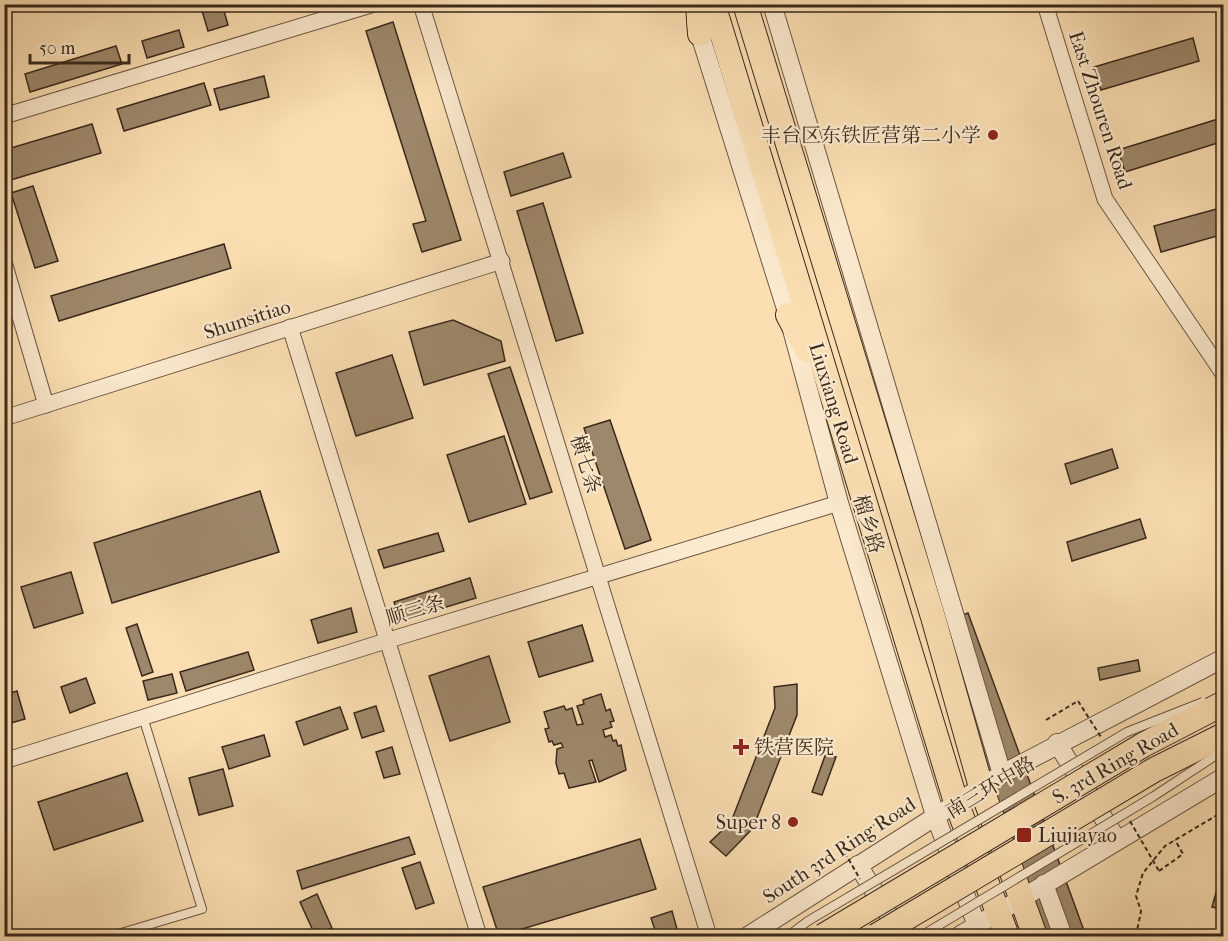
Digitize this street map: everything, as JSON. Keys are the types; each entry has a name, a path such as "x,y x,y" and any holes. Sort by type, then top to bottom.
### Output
{"main road":[{"path":"698,4 699,34"},
{"name":"Liuxiang Road","path":"712,4 956,802 1007,936"},
{"name":"Liuxiang Road","path":"745,4 933,617 981,787 1035,936"},
{"path":"788,315 832,396"},
{"name":"S. 3rd Ring Road","path":"823,936 1143,745 1224,703"},
{"path":"876,936 1154,770 1224,735"}],"street":[{"path":"4,116 374,4"},
{"name":"横七条","path":"421,4 709,936"},
{"name":"榴乡路","path":"690,4 788,315 839,502 935,815 979,931"},
{"path":"772,4 1002,774"},
{"name":"East Zhouren Road","path":"1045,4 1105,199 1224,375"},
{"name":"Shunsitiao","path":"4,418 502,261"},
{"path":"4,262 46,405"},
{"path":"290,327 389,639 479,936"},
{"name":"顺三条","path":"4,761 389,639 599,578 839,502"},
{"name":"南三环中路","path":"956,802 1057,743 1224,658"},
{"path":"1057,743 1117,840"},
{"path":"959,936 979,931 998,913 1044,884 1224,777"},
{"name":"South 3rd Ring Road","path":"747,936 956,802"},
{"path":"858,865 902,936"},
{"path":"1044,884 1064,936"}],"lane":[{"name":"南三环中路","path":"788,936 808,921 1127,732 1224,693"},
{"path":"111,936 202,909 142,717"},
{"path":"921,936 1154,796 1224,750"}],"path":[{"path":"1046,720 1078,701"},
{"path":"1136,936 1141,911 1136,896 1143,873 1165,846 1224,811"},
{"path":"842,846 874,825"},
{"path":"1159,871 1183,854 1175,840"}],"building":[{"path":"4,4 38,4 4,15"},
{"path":"200,4 222,4 228,25 208,31"},
{"path":"1070,4 1097,4 1072,12"},
{"path":"1217,4 1224,4 1224,19 1222,20"},
{"path":"393,22 461,240 422,252 413,224 426,221 366,31"},
{"path":"179,30 184,47 147,58 142,41"},
{"path":"1193,38 1199,61 1101,90 1094,67"},
{"path":"116,46 122,64 30,92 25,74"},
{"path":"264,76 269,97 220,110 214,89"},
{"path":"204,83 211,105 124,131 117,109"},
{"path":"1218,119 1224,141 1125,172 1118,150"},
{"path":"92,124 101,153 4,182 4,150"},
{"path":"563,153 571,177 511,196 504,172"},
{"path":"33,186 58,261 35,268 11,193"},
{"path":"543,203 583,333 556,341 517,211"},
{"path":"1224,207 1224,234 1161,252 1154,226"},
{"path":"224,244 231,268 59,321 51,296"},
{"path":"453,320 501,341 505,361 424,385 409,332"},
{"path":"392,355 413,418 356,436 336,373"},
{"path":"510,367 552,492 530,499 488,374"},
{"path":"610,420 651,540 625,549 584,428"},
{"path":"504,436 526,504 469,522 447,455"},
{"path":"1112,449 1118,468 1071,484 1065,464"},
{"path":"260,491 279,552 112,603 94,543"},
{"path":"1140,519 1146,538 1072,561 1067,542"},
{"path":"438,533 444,551 384,568 378,550"},
{"path":"71,572 83,613 34,628 21,587"},
{"path":"470,578 476,598 400,621 394,602"},
{"path":"351,608 357,632 318,643 311,620"},
{"path":"968,613 1086,936 1036,936 924,629"},
{"path":"137,624 153,672 142,676 126,628"},
{"path":"582,625 593,661 539,677 528,642"},
{"path":"248,652 254,670 186,691 180,672"},
{"path":"489,656 510,722 450,741 429,676"},
{"path":"1138,660 1140,671 1100,680 1098,668"},
{"path":"172,674 177,693 148,700 143,681"},
{"path":"86,678 95,703 70,713 61,687"},
{"path":"797,684 797,715 753,828 726,856 710,842 731,822 775,708 774,687"},
{"path":"17,691 25,719 4,725 4,695"},
{"path":"601,694 606,711 610,709 614,721 610,722 612,727 603,730 605,737 611,735 618,746 621,745 626,770 599,782 592,760 589,761 596,782 569,788 564,773 559,774 556,763 557,749 563,747 561,743 554,745 552,741 549,742 545,729 549,728 544,712 564,706 566,710 572,708 577,725 583,724 577,706 584,704 583,700"},
{"path":"376,706 384,731 362,738 354,713"},
{"path":"340,707 348,729 304,745 296,722"},
{"path":"264,735 270,756 229,769 222,747"},
{"path":"392,747 400,774 384,778 376,752"},
{"path":"826,753 836,757 822,795 812,792"},
{"path":"223,769 233,806 199,815 189,778"},
{"path":"127,773 143,821 54,850 38,802"},
{"path":"409,837 415,854 302,889 297,871"},
{"path":"640,839 656,889 499,936 483,887"},
{"path":"420,862 434,903 416,909 402,868"},
{"path":"1221,875 1224,876 1223,910 1212,907"},
{"path":"317,894 332,928 315,935 300,902"},
{"path":"672,911 679,936 657,936 651,918"}],"place":[{"name":"丰台区东铁匠营第二小学","path":"993,135"},
{"name":"铁营医院","path":"741,747"},
{"name":"Super 8","path":"793,822"},
{"name":"Liujiayao","path":"1024,835"}]}
